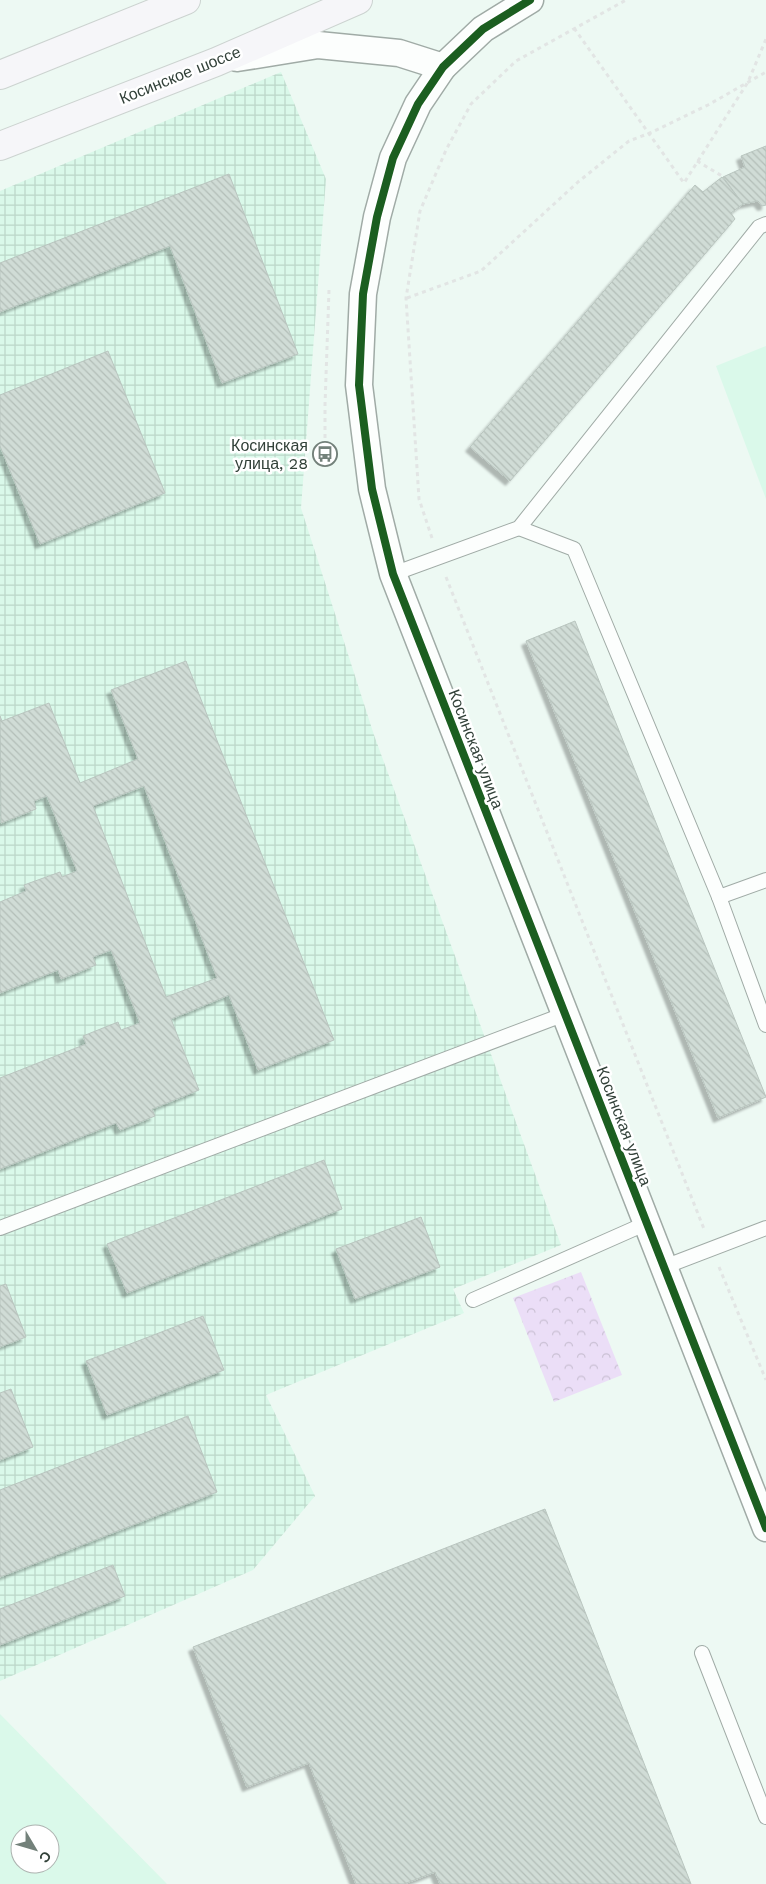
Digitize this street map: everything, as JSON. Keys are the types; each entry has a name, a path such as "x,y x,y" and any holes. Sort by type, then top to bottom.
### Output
{"main road":[{"path":"0,75 186,0"},
{"name":"Косинское шоссе","path":"0,146 216,62 358,0"}],"street":[{"name":"Косинская улица","path":"530,0 483,29 442,67 418,104 393,158 377,217 363,294 359,384 372,489 393,574 664,1267 760,1498 766,1528"},
{"path":"216,62 318,44 399,53 442,67"}],"lane":[{"path":"393,574 519,528 759,227 766,224"},
{"path":"519,528 574,548 719,897 766,1025"},
{"path":"719,897 766,880"},
{"path":"0,1228 564,1014"},
{"path":"473,1300 647,1223"},
{"path":"664,1267 766,1228"},
{"path":"702,1653 766,1817"}],"path":[{"path":"626,0 516,61 471,104 446,150 420,210 406,298 420,499 438,558 712,1249 766,1380"},
{"path":"574,28 684,183 748,82 766,39"},
{"path":"406,298 480,271 585,176 629,141 650,133 708,104 766,72"},
{"path":"697,162 722,176"},
{"path":"324,454 329,290"}],"shaded area":[{"path":"281,72 326,179 301,508 374,735 561,1245 453,1289 464,1313 266,1395 315,1496 253,1570 0,1681 0,191"},
{"path":"766,346 766,499 716,366"},
{"path":"0,1714 167,1884 0,1884"}],"green space":[{"path":"581,1272 622,1375 554,1402 513,1298"}],"building":[{"path":"766,146 766,205 762,206 758,201 743,204 723,177 745,167 741,156"},
{"path":"229,174 298,354 222,383 170,246 0,312 0,263"},
{"path":"722,177 743,204 731,213 735,219 510,481 470,447 695,185 703,192"},
{"path":"108,351 165,493 40,544 0,446 0,395"},
{"path":"575,621 766,1097 718,1118 526,641"},
{"path":"186,661 334,1040 258,1070 229,995 171,1019 199,1090 152,1109 155,1116 120,1130 116,1123 0,1169 0,1078 86,1044 83,1036 118,1022 121,1030 140,1023 111,950 93,957 96,965 61,979 58,970 0,993 0,902 26,891 24,885 60,872 62,877 77,871 47,796 34,801 36,809 1,823 0,716 2,721 49,703 80,783 138,759 111,690","holes":["144,786 217,978 166,997 93,806"]},
{"path":"324,1160 342,1209 127,1293 107,1244"},
{"path":"421,1217 440,1267 355,1299 336,1249"},
{"path":"6,1284 26,1337 0,1347 0,1286"},
{"path":"203,1316 224,1370 107,1415 86,1361"},
{"path":"11,1389 33,1447 0,1460 0,1393"},
{"path":"188,1416 217,1492 0,1577 0,1490"},
{"path":"545,1509 691,1884 440,1884 435,1872 404,1884 356,1884 309,1763 247,1787 193,1647"},
{"path":"113,1565 125,1596 0,1645 0,1609"}],"cycle path":[{"path":"530,0 483,29 443,67 418,104 393,158 377,217 363,294 359,385 372,489 393,574 766,1528"}],"place":[{"name":"Косинская улица, 28","path":"325,454"}]}
